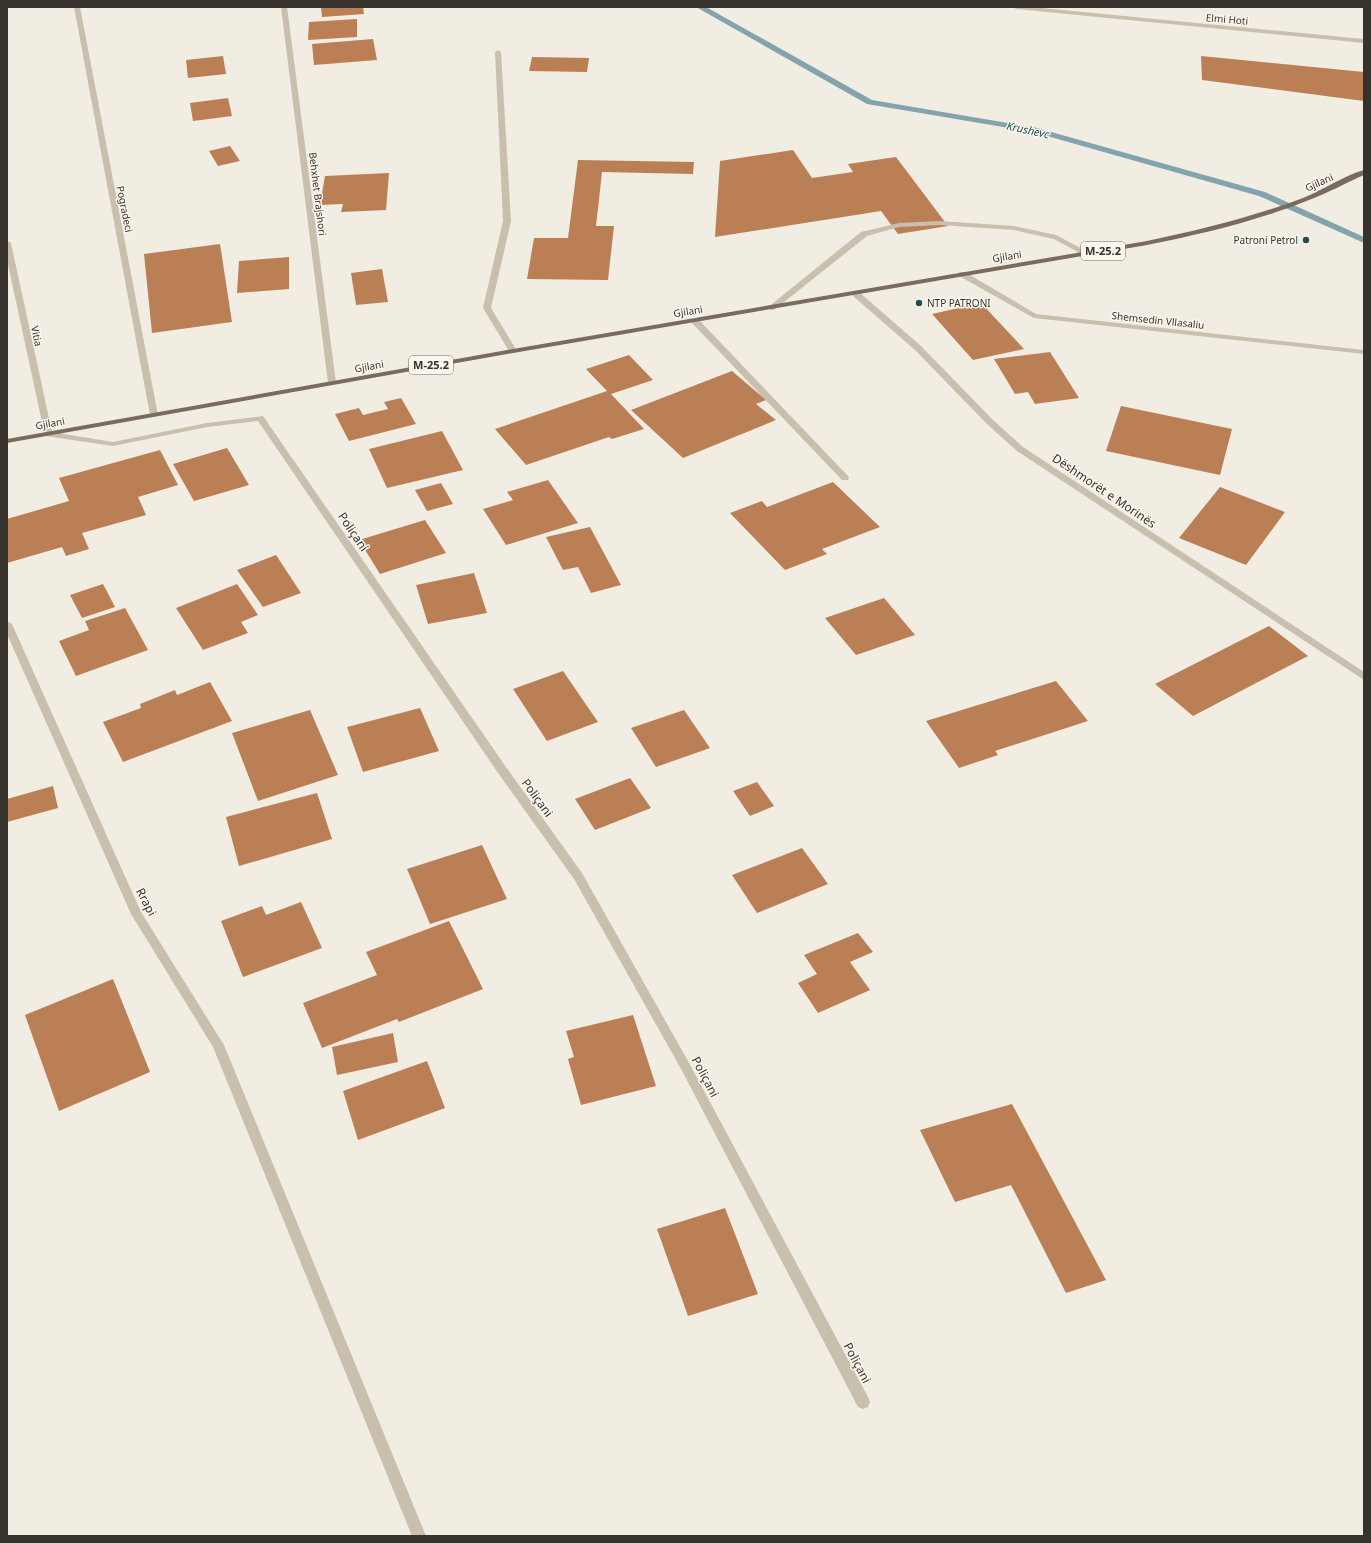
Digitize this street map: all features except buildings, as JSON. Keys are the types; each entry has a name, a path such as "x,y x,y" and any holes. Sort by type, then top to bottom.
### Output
{"main road":[{"name":"Gjilani","path":"7,441 513,351 856,294 962,274 1088,254 1204,231 1242,221 1306,199 1364,172"}],"street":[{"name":"Pogradeci","path":"77,7 154,415"},
{"name":"Behxhet Brajshori","path":"284,7 332,383"},
{"name":"Elmi Hoti","path":"1016,7 1074,14 1364,41"},
{"path":"498,52 507,221 487,308 513,351"},
{"path":"771,308 864,234 899,225 940,223 1014,228 1056,237 1088,254"},
{"name":"Vitia","path":"7,243 48,434"},
{"name":"Shemsedin Vllasaliu","path":"962,274 1034,316 1086,323 1364,352"},
{"name":"Dëshmorët e Morinës","path":"856,294 918,348 990,422 1020,449 1364,677"},
{"path":"695,320 845,478"},
{"name":"Poliçani","path":"48,434 113,444 206,424 260,418 475,732 578,876 687,1071 863,1402"},
{"name":"Rrapi","path":"7,624 136,914 218,1045 419,1536"}],"waterway":[{"name":"Krushevc","path":"700,7 870,102 1034,130 1262,194 1364,240"}],"place":[{"name":"Patroni Petrol","path":"1306,240"},
{"name":"NTP PATRONI","path":"919,303"}]}
